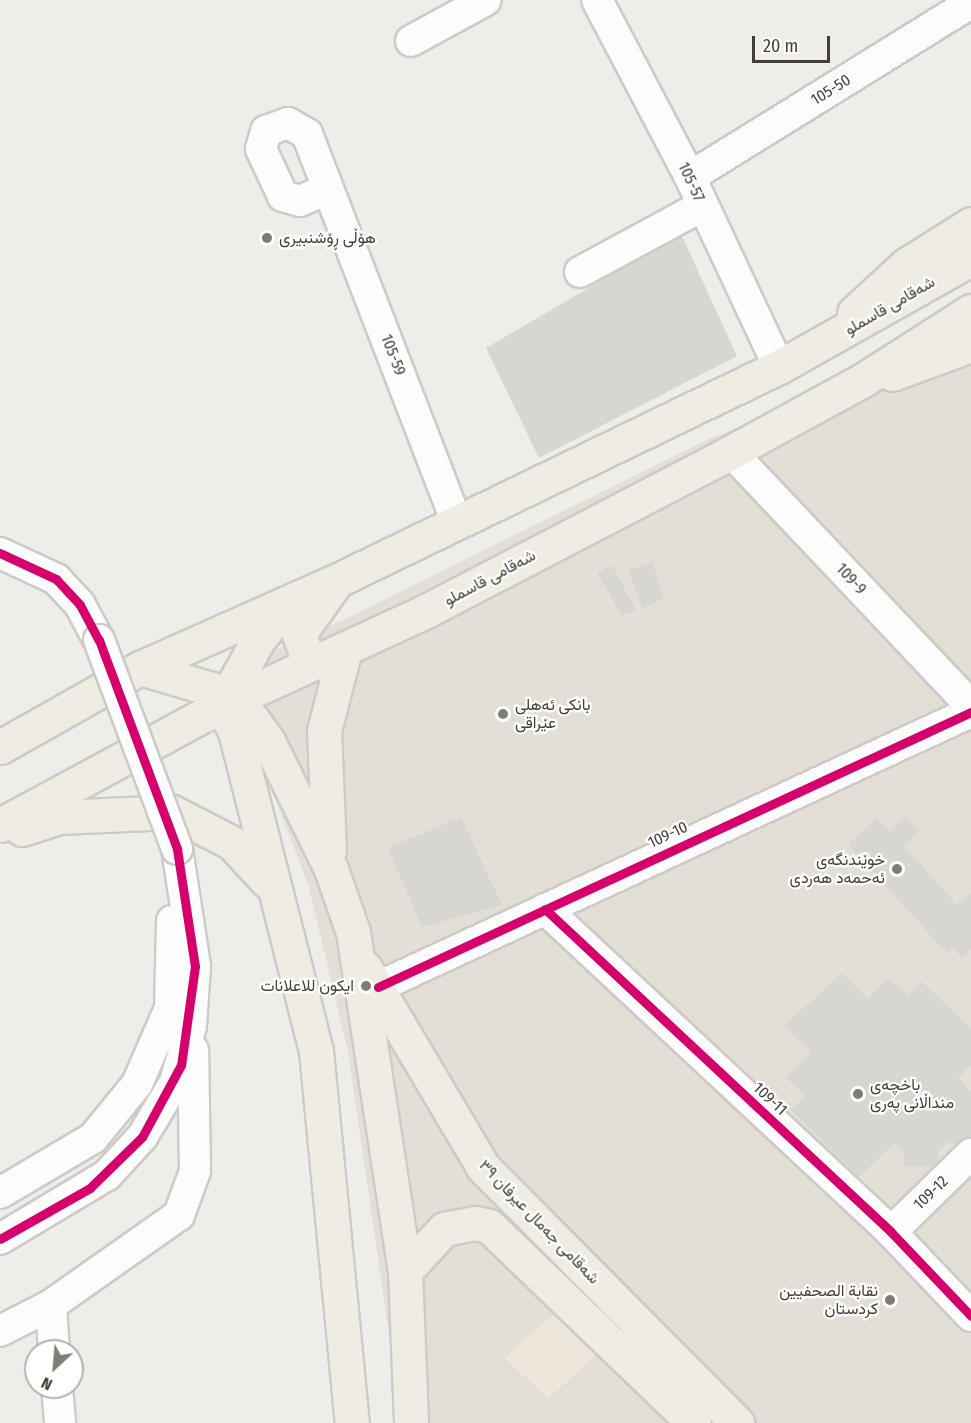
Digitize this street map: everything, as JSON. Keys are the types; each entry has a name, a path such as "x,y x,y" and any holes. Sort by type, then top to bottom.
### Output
{"main road":[{"path":"836,337 906,265 971,224"},
{"name":"شەقامی قاسملو","path":"0,747 140,668 338,580 779,367 971,259"},
{"name":"شەقامی قاسملو","path":"0,825 222,705 309,662 345,650 731,452 863,380 971,311"},
{"path":"863,380 967,353"},
{"path":"309,662 299,634 338,580"},
{"path":"222,705 258,640 291,599"},
{"path":"331,870 324,731 345,650"},
{"path":"140,668 212,689 234,731 316,1051 352,1423"},
{"path":"222,705 252,720 268,741 331,870 359,961 405,1271 411,1423"},
{"path":"0,836 60,817 172,812 232,843 272,886"},
{"name":"شەقامی جەمال عیرفان ٣٩","path":"359,961 378,987 471,1150 502,1188 737,1423"},
{"path":"405,1271 433,1237 475,1222 486,1197 502,1188"},
{"name":"شەقامی جەمال عیرفان ٣٩","path":"475,1222 503,1236 694,1423"}],"street":[{"path":"411,41 486,0"},
{"name":"105-57","path":"598,0 690,177 779,367"},
{"name":"105-50","path":"690,177 971,3"},
{"name":"105-59","path":"328,189 457,522"},
{"path":"579,272 702,206"},
{"name":"109-9","path":"731,452 971,706"},
{"path":"0,553 56,579 80,605 92,643 171,851 195,966 193,1008 195,1171 188,1202 166,1228 51,1305 0,1331"},
{"path":"0,570 57,602 92,643"},
{"name":"109-10","path":"378,987 971,712"},
{"path":"0,1193 93,1138 125,1103 149,1063 165,1025 173,974 171,851"},
{"name":"109-11","path":"545,909 891,1232 971,1316"},
{"path":"0,1239 90,1188 142,1137 175,1082 193,1008"},
{"name":"109-12","path":"891,1232 971,1154"},
{"path":"51,1305 53,1339"},
{"path":"58,1399 60,1423"}],"shaded area":[{"path":"971,345 971,1423 402,1423 348,1052 308,884 226,671 343,620 715,436"},
{"path":"556,1311 597,1354 548,1399 505,1358"}],"building":[{"path":"681,234 737,356 539,458 486,348"},
{"path":"652,562 664,598 643,608 628,571"},
{"path":"612,565 636,610 622,616 597,573"},
{"path":"461,817 502,905 422,927 388,848"},
{"name":"خوێندنگەی ئەحمەد هەردی","path":"904,817 919,831 904,846 957,905 971,893 971,949 962,958 952,947 947,953 848,845 877,818 890,832"},
{"path":"842,973 868,999 888,978 908,996 921,981 971,1029 971,1065 958,1078 971,1092 971,1137 959,1149 949,1141 938,1152 939,1167 904,1166 904,1151 895,1142 859,1177 791,1110 805,1096 786,1078 812,1053 784,1026"}],"cycle path":[{"path":"0,553 56,579 80,605 99,640 177,849 195,966 181,1065 142,1137 90,1188 0,1239"},
{"path":"378,987 971,712"},
{"path":"545,909 891,1232 971,1316"}],"place":[{"name":"هۆڵی ڕۆشنبیری","path":"267,238"},
{"name":"بانکی ئەهلی عێراقی","path":"503,714"},
{"name":"خوێندنگەی ئەحمەد هەردی","path":"897,869"},
{"name":"ايكون للاعلانات","path":"366,986"},
{"name":"باخچەی منداڵانی پەری","path":"858,1094"},
{"name":"نقابة الصحفیین کردستان","path":"890,1300"}]}
